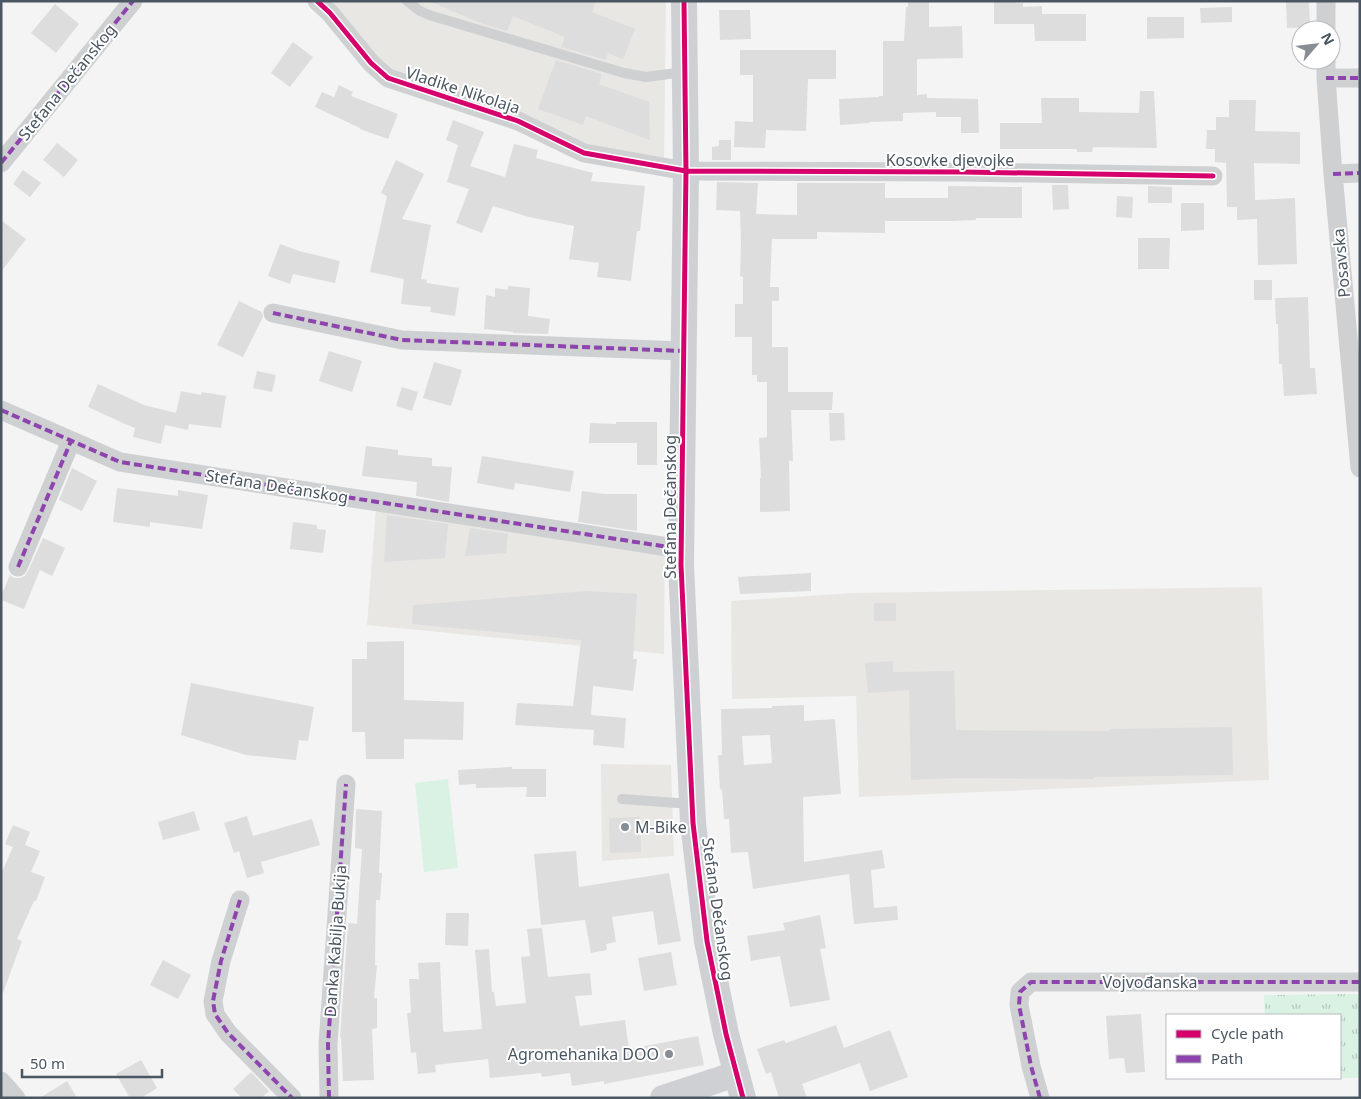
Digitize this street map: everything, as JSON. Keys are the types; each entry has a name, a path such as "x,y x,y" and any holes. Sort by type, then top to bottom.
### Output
{"main road":[{"name":"Stefana Dečanskog","path":"684,1 686,171 681,549 692,804 707,941 739,1086"},
{"path":"663,1098 739,1086"}],"street":[{"name":"Stefana Dečanskog","path":"1,164 133,1"},
{"name":"Vladike Nikolaja","path":"317,1 330,13 370,63 388,78 518,121 584,153 686,171"},
{"path":"1326,1 1326,20"},
{"name":"Posavska","path":"1326,70 1333,174 1360,468"},
{"path":"1330,70 1360,78"},
{"name":"Kosovke djevojke","path":"686,171 963,172 1212,176"},
{"path":"1333,174 1360,173"},
{"path":"273,313 402,340 683,351"},
{"name":"Stefana Dečanskog","path":"1,410 120,462 681,549"},
{"path":"18,567 71,442"},
{"name":"Danka Kabilja Bukija","path":"329,1098 328,1044 346,784"},
{"path":"240,900 221,961 213,1000 215,1014 228,1033 292,1098"},
{"name":"Vojvođanska","path":"1040,1098 1031,1066 1019,1005 1020,992 1030,982 1360,982"},
{"path":"1,1081 16,1098"}],"lane":[{"path":"407,1 429,15 624,73 646,77 685,72"},
{"path":"622,800 692,804"}],"shaded area":[{"path":"327,1 666,1 664,162 586,144 399,75 379,62"},
{"path":"377,495 665,542 664,654 367,625"},
{"path":"1262,587 1269,780 859,797 856,696 732,699 731,601 853,593"},
{"path":"601,764 671,765 674,856 602,861"}],"green space":[{"path":"448,779 458,868 424,872 415,783"},
{"path":"1359,994 1360,1078 1341,1078 1341,1014 1265,1014 1264,995"}],"building":[{"path":"429,1 596,1 592,12 635,29 623,59 608,53 606,60 561,47 565,37 513,16 507,31 483,24"},
{"path":"908,1 929,1 929,27 962,26 963,58 917,59 917,95 927,94 927,98 978,99 979,133 961,133 961,117 936,117 936,112 903,113 903,121 840,125 839,99 883,96 883,41 904,41"},
{"path":"994,1 1016,1 1016,3 1023,3 1023,7 1042,6 1042,14 1086,14 1086,41 1035,41 1034,24 994,24"},
{"path":"1286,2 1309,2 1310,20 1291,20 1291,28 1287,28"},
{"path":"55,4 79,24 56,53 31,33"},
{"path":"1232,7 1232,22 1201,23 1200,8"},
{"path":"719,10 750,10 751,39 720,40"},
{"path":"1147,17 1184,17 1184,38 1147,39"},
{"path":"293,42 313,57 290,87 271,73"},
{"path":"740,50 836,50 836,79 808,79 806,131 766,130 765,148 734,147 735,121 753,122 753,75 740,75"},
{"path":"556,60 602,74 599,84 649,102 650,140 586,116 583,125 538,109"},
{"path":"339,85 353,92 351,96 398,114 388,139 360,129 315,107 322,92 334,97"},
{"path":"1140,91 1154,91 1157,148 1093,147 1092,152 1077,152 1077,149 1000,149 1000,123 1042,123 1041,98 1079,98 1079,112 1139,113"},
{"path":"1229,100 1256,100 1255,131 1300,132 1300,164 1254,163 1255,200 1295,198 1297,264 1258,265 1257,219 1237,220 1237,207 1227,207 1226,163 1215,162 1215,149 1206,149 1207,130 1216,130 1216,117 1229,117"},
{"path":"453,120 484,132 470,166 505,177 514,144 538,150 536,158 593,173 591,181 645,186 640,231 637,231 631,281 597,277 599,263 569,259 574,226 529,217 493,206 482,233 456,223 469,189 447,182 458,145 446,140"},
{"path":"719,140 731,140 731,160 712,160 712,147 719,146"},
{"path":"57,143 78,160 64,177 43,160"},
{"path":"396,160 424,174 402,219 431,225 421,279 427,280 426,283 459,288 455,316 430,312 431,307 401,304 404,279 370,272 387,196 381,193"},
{"path":"23,170 41,183 30,197 13,184"},
{"path":"717,182 758,183 756,214 797,215 797,183 885,183 885,198 948,198 948,186 1022,187 1022,218 885,221 885,233 817,232 817,239 772,239 770,287 779,287 779,301 772,301 772,347 788,347 788,392 833,392 832,410 791,410 793,461 789,461 790,511 760,512 759,438 767,437 767,382 757,382 757,375 752,375 752,337 735,337 735,304 743,304 743,277 740,276 740,211 716,210"},
{"path":"1052,185 1068,185 1069,209 1053,210"},
{"path":"1148,186 1172,187 1172,203 1148,203"},
{"path":"1117,196 1133,197 1132,218 1116,217"},
{"path":"1181,203 1204,203 1204,230 1181,231"},
{"path":"1,220 26,239 1,272"},
{"path":"1138,238 1170,238 1169,269 1138,269"},
{"path":"280,244 299,251 340,261 335,283 293,274 290,284 268,276"},
{"path":"1254,280 1272,280 1272,300 1254,300"},
{"path":"508,286 530,288 528,316 550,319 548,334 513,333 484,329 486,295 495,297 495,288 508,290"},
{"path":"1308,297 1310,368 1315,368 1317,394 1284,396 1282,364 1279,364 1275,298"},
{"path":"239,301 262,312 263,317 243,357 217,345"},
{"path":"329,351 362,361 352,392 319,381"},
{"path":"434,362 462,370 451,406 423,398"},
{"path":"257,371 276,375 272,392 253,388"},
{"path":"98,384 144,405 176,413 181,391 201,395 202,392 226,396 221,428 189,424 188,430 165,425 161,444 133,437 135,428 88,407"},
{"path":"402,387 418,392 412,411 396,406"},
{"path":"829,413 844,413 845,440 830,441"},
{"path":"616,422 657,422 657,465 637,465 637,443 589,443 590,423 616,424"},
{"path":"366,446 398,450 398,455 432,458 432,466 452,467 449,502 416,496 417,482 362,476"},
{"path":"482,456 574,471 570,492 515,483 514,490 477,483"},
{"path":"72,468 97,481 82,511 59,500"},
{"path":"117,488 178,496 178,490 208,495 202,529 150,522 150,527 113,522"},
{"path":"582,491 604,494 637,494 637,531 578,522"},
{"path":"387,515 448,524 445,558 384,562"},
{"path":"293,522 317,525 317,529 326,530 323,553 290,549"},
{"path":"470,528 508,534 506,553 465,556"},
{"path":"43,538 65,548 52,576 40,570 24,609 1,600 10,575 14,578 25,576"},
{"path":"811,573 811,591 740,594 738,577"},
{"path":"587,591 637,594 633,659 637,659 633,691 593,686 591,715 626,718 624,748 593,745 594,730 515,725 517,703 573,706 581,640 412,624 413,605"},
{"path":"874,603 896,603 896,621 874,621"},
{"path":"404,641 404,700 464,702 463,740 404,739 404,759 366,759 365,732 352,732 352,659 367,659 367,642"},
{"path":"893,661 893,672 954,671 956,730 1109,731 1109,729 1232,727 1233,775 1094,777 1094,779 957,778 911,780 909,690 868,693 865,663"},
{"path":"191,683 314,707 308,741 299,740 296,760 246,755 181,735"},
{"path":"804,705 804,721 835,719 841,794 803,797 804,862 882,850 885,868 871,870 874,908 897,906 898,920 854,924 849,874 753,889 748,852 731,853 729,819 724,819 722,789 720,790 718,755 722,755 721,709 772,708 772,706","holes":["770,735 772,763 744,765 742,736"]},
{"path":"512,767 512,769 546,769 546,797 526,797 527,787 476,788 476,784 459,785 458,770"},
{"path":"356,809 382,811 379,873 382,873 380,900 376,900 375,965 377,965 374,998 377,998 377,1028 372,1029 374,1080 343,1081 340,1037 348,923 357,924 362,849 355,848"},
{"path":"194,811 200,830 163,840 158,822"},
{"path":"247,816 253,836 312,819 320,845 261,862 264,873 247,878 239,851 234,853 224,823"},
{"path":"640,817 641,852 610,853 609,818"},
{"path":"13,825 30,832 25,845 40,851 31,872 45,877 36,901 34,901 17,939 22,941 3,993 1,993 1,874 13,847 5,844"},
{"path":"576,851 579,887 669,873 681,941 658,945 653,911 612,917 616,942 606,944 607,950 591,953 585,920 541,925 534,854"},
{"path":"446,913 469,913 468,946 445,945"},
{"path":"820,915 826,948 820,949 830,1000 790,1007 780,956 751,961 747,936 785,930 783,923"},
{"path":"542,928 548,977 590,973 592,995 575,996 580,1026 625,1020 629,1049 698,1036 704,1065 604,1084 604,1081 572,1086 570,1073 542,1077 541,1073 490,1078 488,1059 435,1065 436,1072 418,1074 416,1052 411,1053 407,1013 411,1013 409,979 419,979 418,963 440,962 444,1032 482,1029 475,950 489,949 492,992 494,992 496,1006 526,1003 521,957 530,956 527,929"},
{"path":"671,952 677,985 644,991 638,958"},
{"path":"163,960 191,975 178,999 150,985"},
{"path":"1141,1014 1145,1072 1126,1073 1124,1058 1109,1059 1106,1016"},
{"path":"836,1025 844,1048 890,1030 908,1077 870,1091 860,1063 802,1084 807,1098 779,1098 771,1072 766,1074 757,1049 784,1040 786,1043"},
{"path":"141,1060 157,1088 141,1098 130,1098 116,1074"},
{"path":"251,1072 269,1091 261,1098 242,1098 233,1089"},
{"path":"67,1081 77,1098 40,1098"}],"marked path":[{"path":"1,163 133,1"},
{"path":"1326,78 1360,78"},
{"path":"1333,174 1360,173"},
{"path":"273,313 402,340 683,351"},
{"path":"1,410 120,462 681,549"},
{"path":"18,567 71,441"},
{"path":"329,1098 328,1044 346,784"},
{"path":"240,900 221,961 213,1001 215,1014 228,1033 292,1098"},
{"path":"1040,1098 1031,1066 1019,1005 1020,992 1031,982 1360,982"}],"cycle path":[{"path":"317,1 330,13 371,63 388,78 518,121 584,153 686,171 963,172 1213,176"},
{"path":"684,1 686,171 681,565 693,823 707,941 726,1034 743,1098"}],"place":[{"name":"M-Bike","path":"625,827"},
{"name":"Agromehanika DOO","path":"669,1054"}]}
